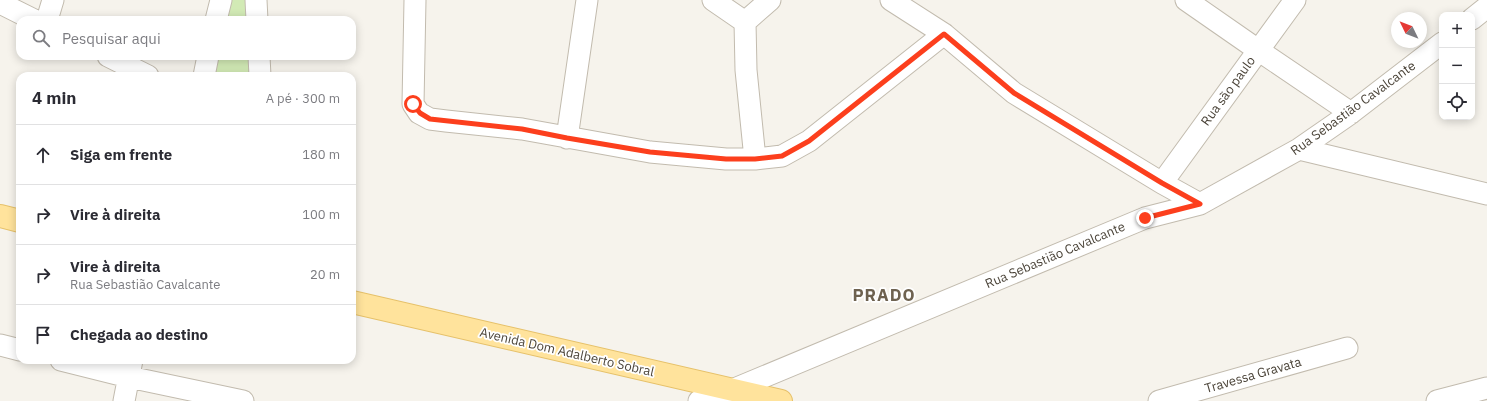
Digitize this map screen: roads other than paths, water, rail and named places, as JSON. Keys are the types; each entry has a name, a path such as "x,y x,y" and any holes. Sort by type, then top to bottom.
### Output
{"main road":[{"path":"0,216 16,220"},
{"name":"Avenida Dom Adalberto Sobral","path":"356,303 781,401"}],"street":[{"path":"48,16 53,0"},
{"path":"217,16 221,0"},
{"path":"256,0 257,16"},
{"path":"415,0 413,104 420,113 430,119 522,129 650,152 726,159 755,159 782,156 809,141 944,34"},
{"path":"567,138 587,0"},
{"path":"713,0 744,22"},
{"path":"744,22 770,0"},
{"path":"891,0 944,34 1014,93 1162,183 1200,204"},
{"path":"1186,0 1351,113"},
{"name":"Rua são paulo","path":"1162,183 1295,0"},
{"path":"0,3 26,16"},
{"path":"1475,17 1487,8"},
{"path":"744,22 746,70 755,159"},
{"name":"Rua Sebastião Cavalcante","path":"699,401 732,390 1145,218 1200,204 1299,149 1351,113 1439,45"},
{"path":"116,60 140,72"},
{"path":"205,72 207,60"},
{"path":"259,60 260,72"},
{"path":"1299,149 1486,193"},
{"path":"0,345 16,349"},
{"name":"Travessa Gravata","path":"1159,401 1347,348"},
{"path":"96,364 131,368 243,401"},
{"path":"124,401 131,368"},
{"path":"1437,401 1463,398 1487,388"}],"district":[{"name":"PRADO","path":"884,295"}]}
